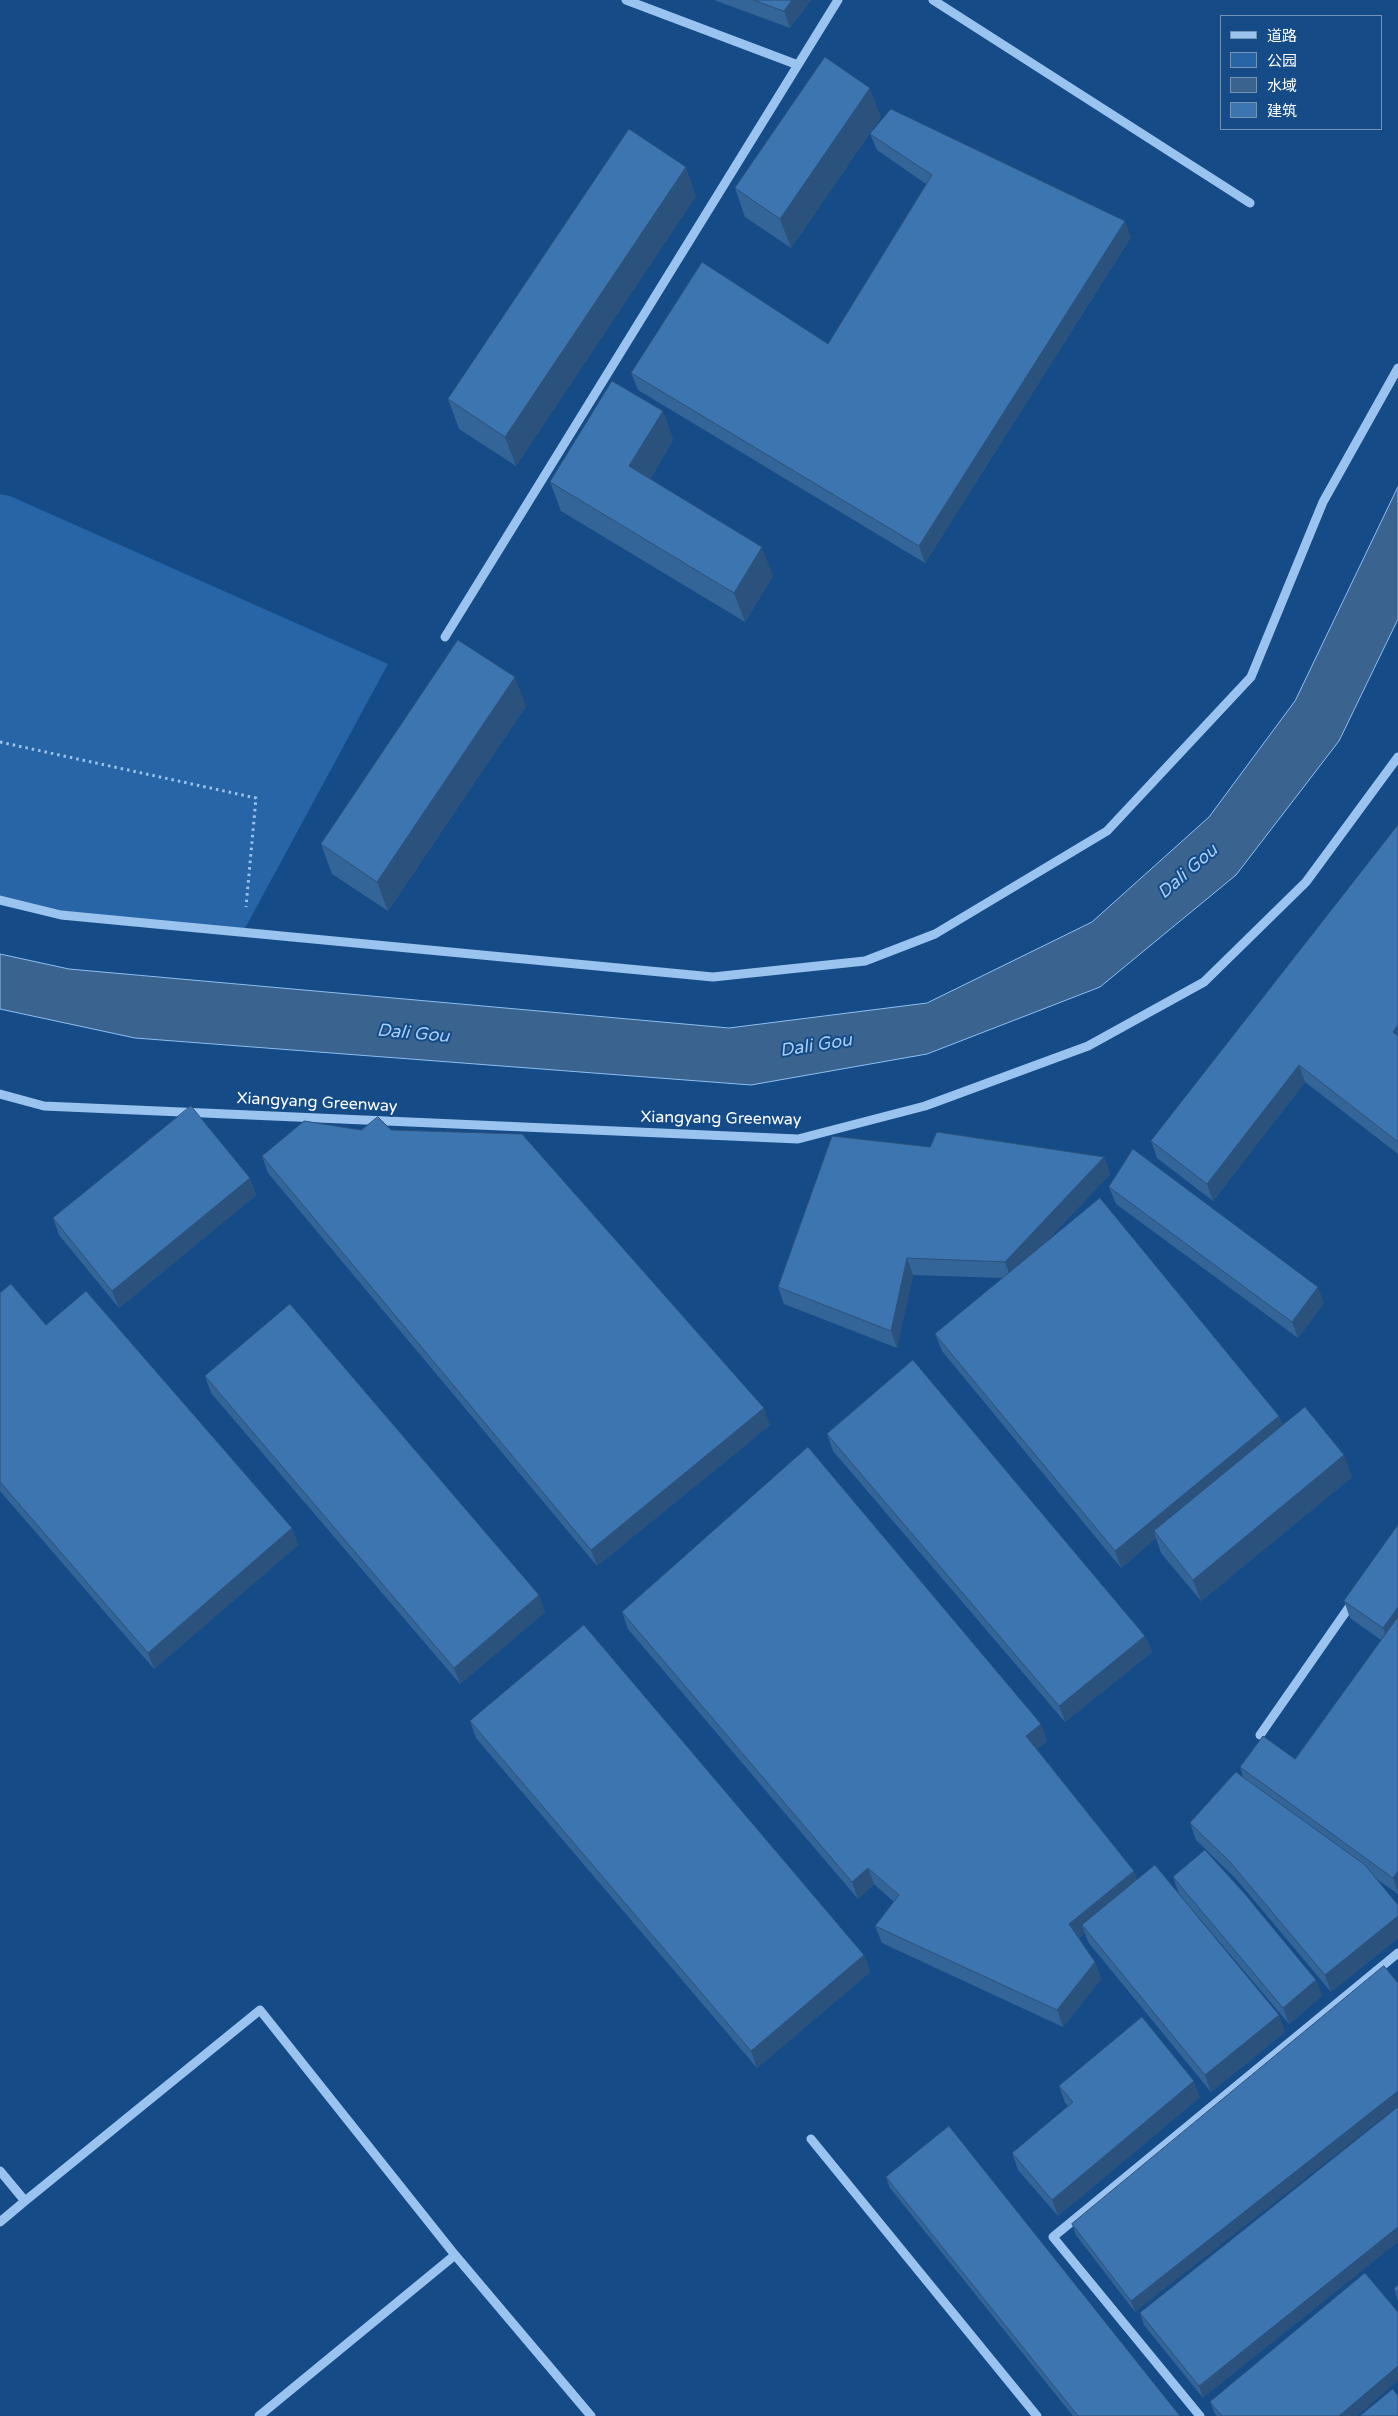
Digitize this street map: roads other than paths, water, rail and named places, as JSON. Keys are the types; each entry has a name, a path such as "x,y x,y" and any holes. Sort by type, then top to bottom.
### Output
{"street":[{"path":"626,0 798,65"},
{"path":"445,637 838,0"},
{"path":"933,0 1250,203"},
{"path":"0,900 61,915 713,977 866,961 935,934 1107,831 1251,677 1323,502 1398,368"},
{"name":"Xiangyang Greenway","path":"0,1094 44,1106 798,1139 925,1106 1088,1046 1204,982 1306,882 1398,757"},
{"path":"1260,1736 1359,1593"},
{"path":"1200,2416 1053,2237 1398,1953"},
{"path":"0,2222 260,2010 455,2255 591,2416"},
{"path":"811,2138 1037,2416"},
{"path":"0,2171 25,2201"},
{"path":"259,2416 455,2255"}],"water":[{"name":"Dali Gou","path":"1398,487 1398,619 1339,741 1236,875 1100,987 927,1054 751,1085 135,1038 0,1009 0,954 69,969 729,1028 927,1003 1092,922 1209,817 1295,701"}]}
